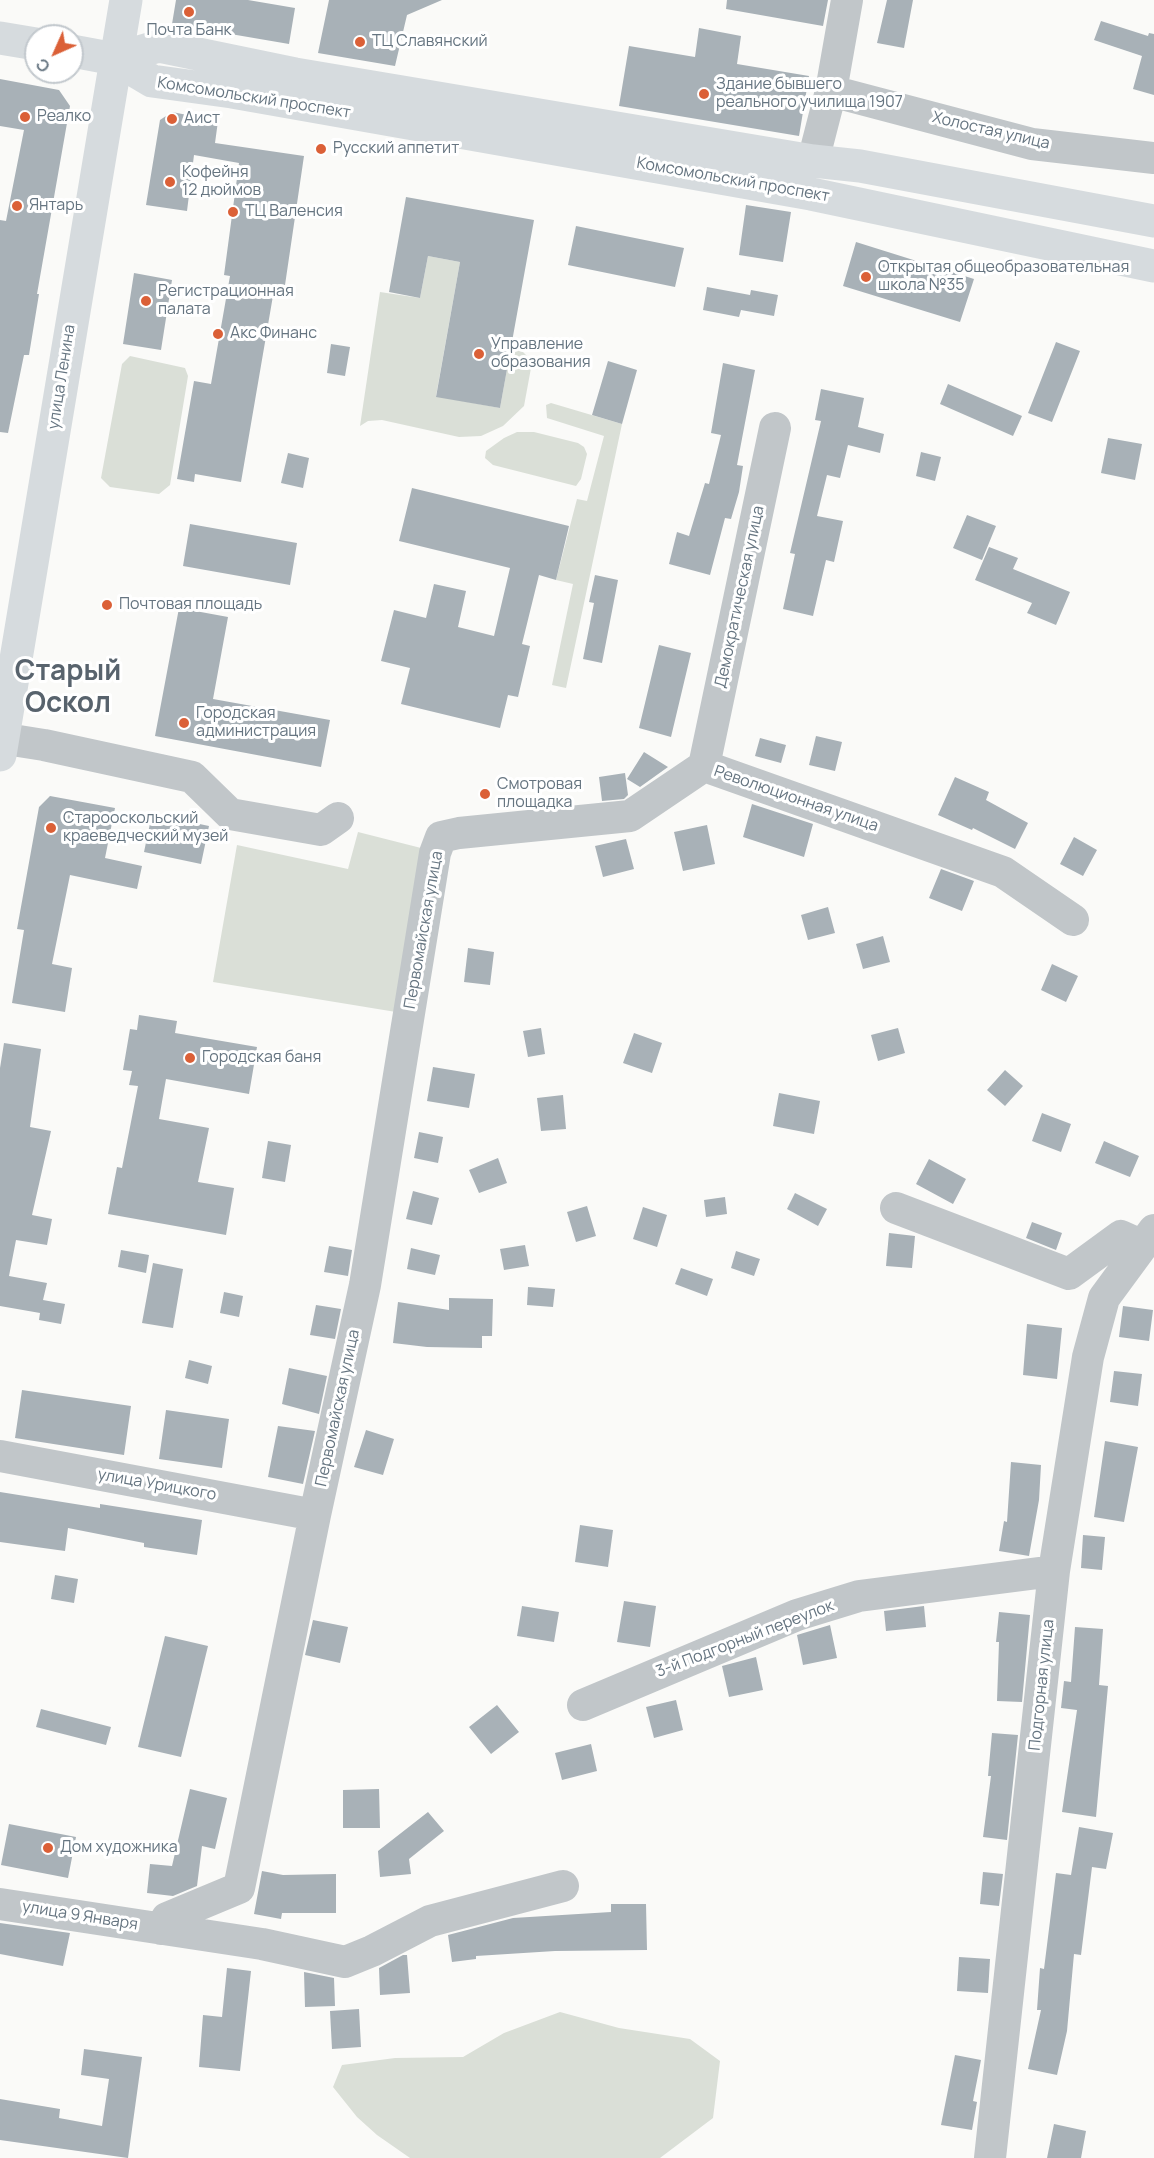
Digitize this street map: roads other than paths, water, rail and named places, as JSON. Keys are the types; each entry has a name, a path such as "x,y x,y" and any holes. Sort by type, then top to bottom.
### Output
{"main road":[{"name":"улица Ленина","path":"1,744 126,0"},
{"path":"0,38 24,42"},
{"name":"Комсомольский проспект","path":"115,58 159,46 295,74 813,161 860,166 1154,222"},
{"path":"84,53 115,58"},
{"name":"Комсомольский проспект","path":"115,58 152,81 231,92 811,194 1154,266"}],"street":[{"path":"813,161 831,90 847,0"},
{"name":"Холостая улица","path":"831,90 1032,144 1154,158"},
{"name":"Демократическая улица","path":"704,766 775,428"},
{"path":"1,744 192,777 231,814 321,830 338,818"},
{"name":"Революционная улица","path":"441,837 459,833 630,816 704,766 1003,872 1073,920"},
{"name":"Первомайская улица","path":"161,1929 167,1918 239,1888 315,1515 365,1285 435,853 441,837"},
{"path":"896,1208 1069,1274 1121,1236 1148,1238"},
{"name":"Подгорная улица","path":"990,2158 1054,1571 1088,1357 1104,1298 1148,1238"},
{"name":"улица Урицкого","path":"0,1456 315,1515"},
{"name":"3-й Подгорный переулок","path":"583,1705 797,1615 859,1596 1054,1571"},
{"path":"161,1929 262,1944 345,1962 372,1951 430,1921 563,1886"},
{"name":"улица 9 Января","path":"0,1904 161,1929"}],"place":[{"name":"Почта Банк","path":"189,12"},
{"name":"ТЦ Славянский","path":"360,42"},
{"name":"Здание бывшего реального училища 1907","path":"704,94"},
{"name":"Реалко","path":"25,117"},
{"name":"Аист","path":"172,119"},
{"name":"Русский аппетит","path":"321,149"},
{"name":"Кофейня 12 дюймов","path":"170,182"},
{"name":"Янтарь","path":"17,206"},
{"name":"ТЦ Валенсия","path":"233,212"},
{"name":"Открытая общеобразовательная школа №35","path":"866,277"},
{"name":"Регистрационная палата","path":"146,301"},
{"name":"Акс Финанс","path":"218,334"},
{"name":"Управление образования","path":"479,354"},
{"name":"Почтовая площадь","path":"107,605"},
{"name":"Городская администрация","path":"184,723"},
{"name":"Смотровая площадка","path":"485,794"},
{"name":"Старооскольский краеведческий музей","path":"51,828"},
{"name":"Городская баня","path":"190,1058"},
{"name":"Дом художника","path":"48,1848"}],"district":[{"name":"Старый Оскол","path":"68,688"}]}
